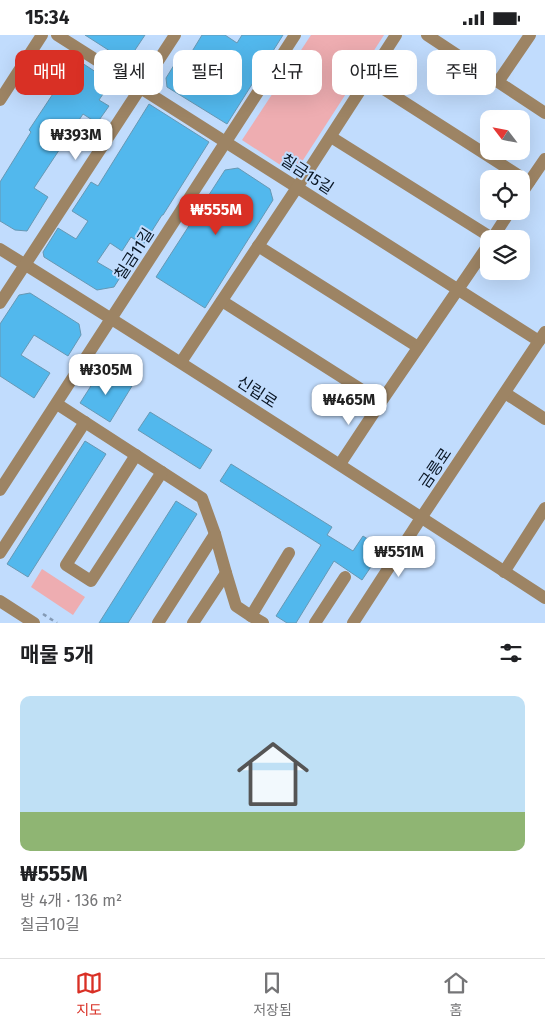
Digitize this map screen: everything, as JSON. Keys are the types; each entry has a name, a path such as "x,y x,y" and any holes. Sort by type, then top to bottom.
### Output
{"street":[{"path":"0,101 42,35"},
{"name":"칠금15길","path":"58,35 94,58"},
{"path":"163,53 175,35"},
{"name":"칠금11길","path":"0,490 295,35"},
{"path":"386,50 396,35"},
{"path":"427,35 545,113"},
{"path":"498,82 530,35"},
{"path":"0,303 135,95"},
{"name":"칠금15길","path":"153,95 458,289 542,337"},
{"path":"180,362 358,95"},
{"path":"393,95 510,170"},
{"path":"331,137 480,231"},
{"path":"530,181 545,159"},
{"path":"258,246 418,347"},
{"name":"신립로","path":"0,249 340,464 545,598"},
{"path":"340,464 380,402 480,257"},
{"path":"222,301 380,402"},
{"name":"금릉로","path":"353,623 542,337"},
{"path":"504,393 545,419"},
{"path":"57,403 202,498 216,534 236,606 263,623"},
{"path":"0,553 85,422"},
{"path":"136,455 66,565 72,569 91,581 162,472"},
{"path":"504,572 545,508"},
{"path":"158,623 216,534"},
{"path":"251,616 289,553"},
{"path":"193,623 226,573"},
{"path":"315,623 345,577"},
{"path":"0,601 34,623"}],"shaded area":[{"path":"311,35 384,35 374,50 332,50 332,95 345,95 294,174 242,140 272,95 322,95 322,50 301,50"},
{"path":"42,569 85,597 73,615 31,587"}],"building":[{"path":"85,35 145,35 135,50 108,50"},
{"path":"202,35 225,35 237,43 242,35 283,35 274,50 252,50 252,84 227,124 180,95 242,95 242,50 193,50"},
{"path":"84,64 94,71 94,95 102,95 99,100 109,106 97,123 83,114 34,188 48,197 27,231 15,230 0,221 0,182 31,132 29,130 52,95 84,95"},
{"path":"173,67 173,91 167,87 166,78"},
{"path":"149,104 209,142 143,245 131,237 122,251 110,243 97,262 121,276 114,287 97,290 44,257 43,252 58,228 76,239 88,221 72,211 91,182 98,186"},
{"path":"238,168 270,189 273,200 205,308 156,277 225,170"},
{"path":"30,293 79,324 81,335 68,356 34,335 21,355 50,373 34,398 0,376 0,324 19,295"},
{"path":"111,372 132,386 110,422 80,403 98,375 106,380"},
{"path":"150,412 212,450 200,469 138,430"},
{"path":"85,441 106,454 28,577 7,564"},
{"path":"231,464 332,527 327,535 353,551 363,536 383,549 362,580 334,561 296,623 287,623 276,616 321,545 220,481"},
{"path":"176,501 197,514 128,623 99,623"}]}
